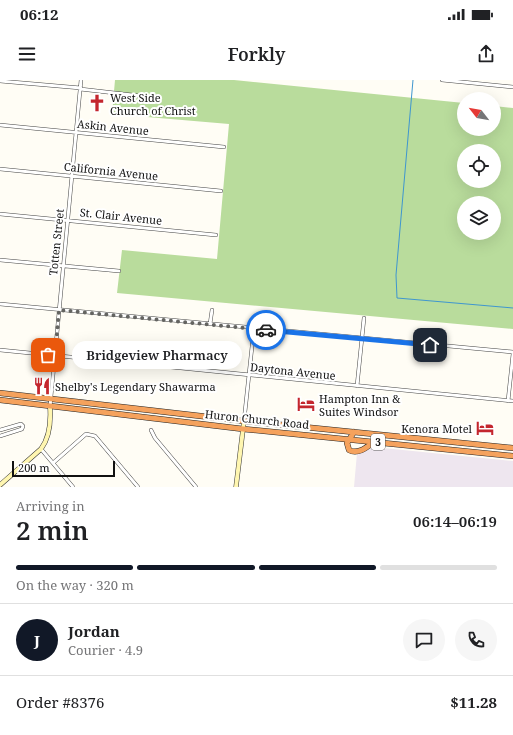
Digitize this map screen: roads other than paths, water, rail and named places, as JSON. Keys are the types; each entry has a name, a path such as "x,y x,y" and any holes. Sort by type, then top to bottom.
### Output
{"highway":[{"name":"Huron Church Road","path":"0,393 244,421 513,448"},
{"name":"Huron Church Road","path":"0,400 243,429 513,456"},
{"path":"354,432 349,439 347,446 352,452 358,451 374,442"}],"street":[{"name":"Totten Street","path":"50,407 81,80"},
{"path":"442,80 513,87"},
{"path":"0,81 141,96"},
{"name":"Askin Avenue","path":"0,125 224,147"},
{"name":"California Avenue","path":"0,169 221,191"},
{"name":"St. Clair Avenue","path":"0,214 216,235"},
{"path":"0,260 119,271"},
{"path":"0,304 513,353 508,401"},
{"path":"210,324 212,310"},
{"path":"357,386 364,318"},
{"path":"236,487 254,328"},
{"name":"Daytona Avenue","path":"0,350 513,402"},
{"path":"3,485 45,443 49,433 50,407"},
{"path":"0,430 21,424 23,426 22,429 0,436"},
{"path":"151,430 155,438 196,487"},
{"path":"53,463 86,434 91,434 138,487"},
{"path":"40,449 73,487"}],"waterway":[{"path":"413,80 396,275 397,298 513,308"}],"place":[{"name":"West Side Church of Christ","path":"97,103"},
{"name":"Bridgeview Pharmacy","path":"48,355"},
{"name":"Shelby's Legendary Shawarma","path":"42,386"},
{"name":"Hampton Inn & Suites Windsor","path":"306,404"},
{"name":"Kenora Motel","path":"485,428"}]}
